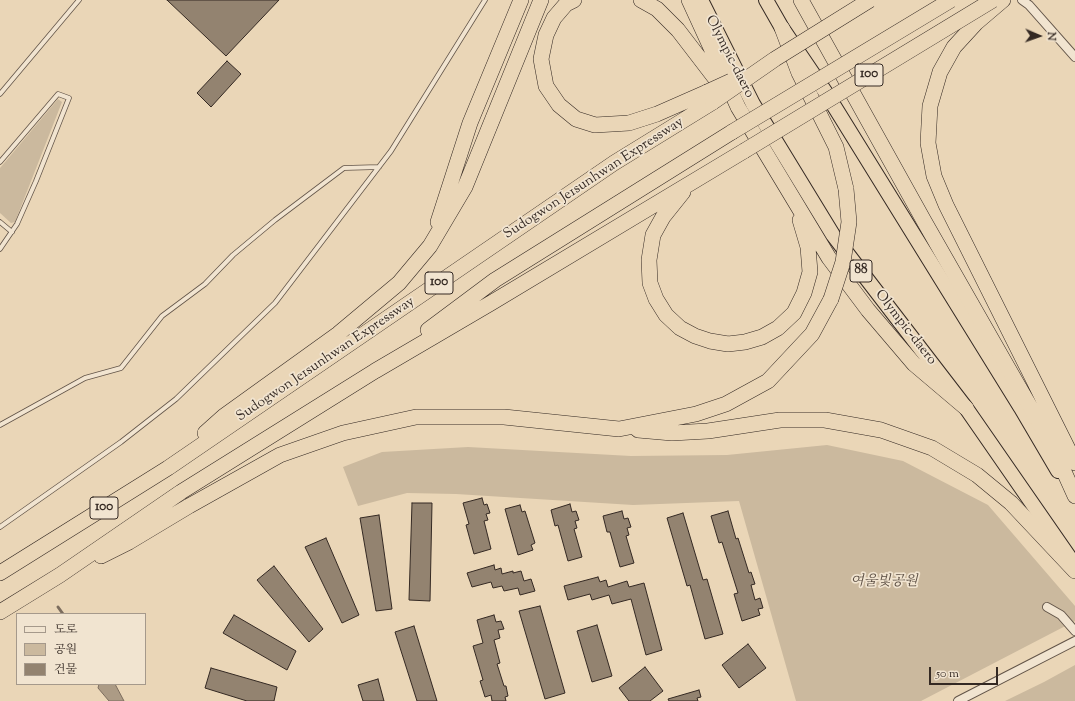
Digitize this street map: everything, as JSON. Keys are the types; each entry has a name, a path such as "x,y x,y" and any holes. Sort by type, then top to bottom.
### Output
{"highway":[{"path":"430,246 470,123 521,0"},
{"path":"168,468 224,416 338,334 399,284 430,246 465,187 541,0"},
{"path":"574,0 566,4 554,18 546,35 541,59 546,86 559,105 576,119 595,125 628,123 710,97 775,59 870,0"},
{"path":"640,0 657,9 678,30 738,107"},
{"path":"689,0 738,107 829,258 868,310 914,364 966,408"},
{"name":"Olympic-daero","path":"701,0 753,104 833,235 966,408 1075,565"},
{"path":"766,0 782,28 830,100 1017,402 1075,500"},
{"path":"801,0 924,221 1052,445 1075,496"},
{"name":"100","path":"375,371 495,280 732,132 951,0"},
{"name":"100","path":"0,612 60,575 181,492 375,371 491,303 993,0"},
{"path":"1003,0 976,23 954,47 940,72 930,106 928,143 934,176 946,205 1075,463"},
{"path":"619,429 696,414 726,404 768,381 812,334 831,299 843,262 846,242 848,222 846,189 836,147 799,73 782,28"},
{"name":"Sudogwon Je1sunhwan Expressway","path":"0,573 168,468 710,97"},
{"path":"690,183 663,217 653,235 649,260 650,283 656,299 666,315 680,328 695,336 710,341 728,344 762,338 778,328 794,313 804,294 810,272 808,247 796,203"},
{"path":"60,575 130,542 189,506 280,455 343,433 416,417 504,417 672,433 708,431 780,420 825,420 881,430 932,448 977,475 1011,503 1075,571"}],"street":[{"path":"1022,0 1029,4 1075,57"},
{"path":"1047,607 1061,615 1075,631"},
{"path":"958,701 1075,641"}],"lane":[{"path":"0,94 79,0"},
{"path":"0,527 121,442 176,399 275,303 391,151 484,0"},
{"path":"0,162 58,94 69,98 17,224 0,249"},
{"path":"0,425 85,378 122,368 162,316 205,284 233,255 275,220 344,168 379,167"},
{"path":"0,222 12,232"}],"green space":[{"path":"58,99 62,102 15,222 11,223 0,213 0,168"},
{"name":"여울빛공원","path":"827,445 903,461 988,505 1075,606 1075,621 921,701 796,701 739,501 633,505 456,494 407,493 358,506 343,467 382,452 468,447 631,456 727,455"},
{"path":"1075,665 1075,701 1005,701 1044,682"}],"shaded area":[{"path":"99,685 116,685 124,701 109,701 98,688"}],"building":[{"path":"167,0 279,0 226,56"},
{"path":"227,61 241,74 211,107 197,93"},
{"path":"482,498 484,505 487,504 490,513 486,514 488,520 484,521 491,549 474,554 466,525 469,524 463,503"},
{"path":"412,503 432,503 430,601 409,600"},
{"path":"570,504 572,512 576,511 579,520 575,521 577,528 574,529 582,557 568,561 558,525 555,526 551,510"},
{"path":"520,505 522,512 525,511 535,543 531,545 533,550 518,555 505,509"},
{"path":"622,511 624,519 628,518 631,527 627,528 629,535 626,536 634,563 620,567 610,532 607,532 603,516"},
{"path":"728,511 736,539 738,538 749,573 751,572 755,584 751,585 755,600 760,598 763,608 758,609 760,615 742,621 734,594 738,593 722,542 719,543 711,516"},
{"path":"683,513 703,580 707,579 723,634 705,639 690,585 687,586 667,518"},
{"path":"379,515 392,609 376,611 360,518"},
{"path":"326,538 359,615 342,623 305,547"},
{"path":"494,565 495,570 501,568 502,574 513,571 513,573 521,571 524,581 531,579 535,591 520,595 518,588 504,591 502,586 493,588 491,582 472,587 467,573"},
{"path":"274,566 323,629 309,642 257,580"},
{"path":"598,577 600,582 606,580 608,587 627,581 629,587 644,583 662,650 646,655 631,599 612,604 609,595 592,600 590,594 568,600 564,586"},
{"path":"540,606 565,693 545,699 519,611"},
{"path":"234,615 296,651 287,670 223,633"},
{"path":"494,615 496,622 501,621 504,629 498,630 500,638 494,640 500,663 497,664 504,686 506,686 508,696 505,697 506,701 492,701 491,695 485,697 480,681 483,680 473,646 483,643 477,620"},
{"path":"597,625 612,676 592,682 577,631"},
{"path":"414,626 437,701 417,701 395,632"},
{"path":"748,644 766,668 739,688 722,665"},
{"path":"645,667 663,691 650,701 629,701 619,688"},
{"path":"211,668 277,687 274,701 247,701 205,688"},
{"path":"378,679 384,701 363,701 358,685"},
{"path":"699,690 701,697 697,698 698,701 669,701 668,699"}],"waterway":[{"path":"58,607 62,613"}]}
